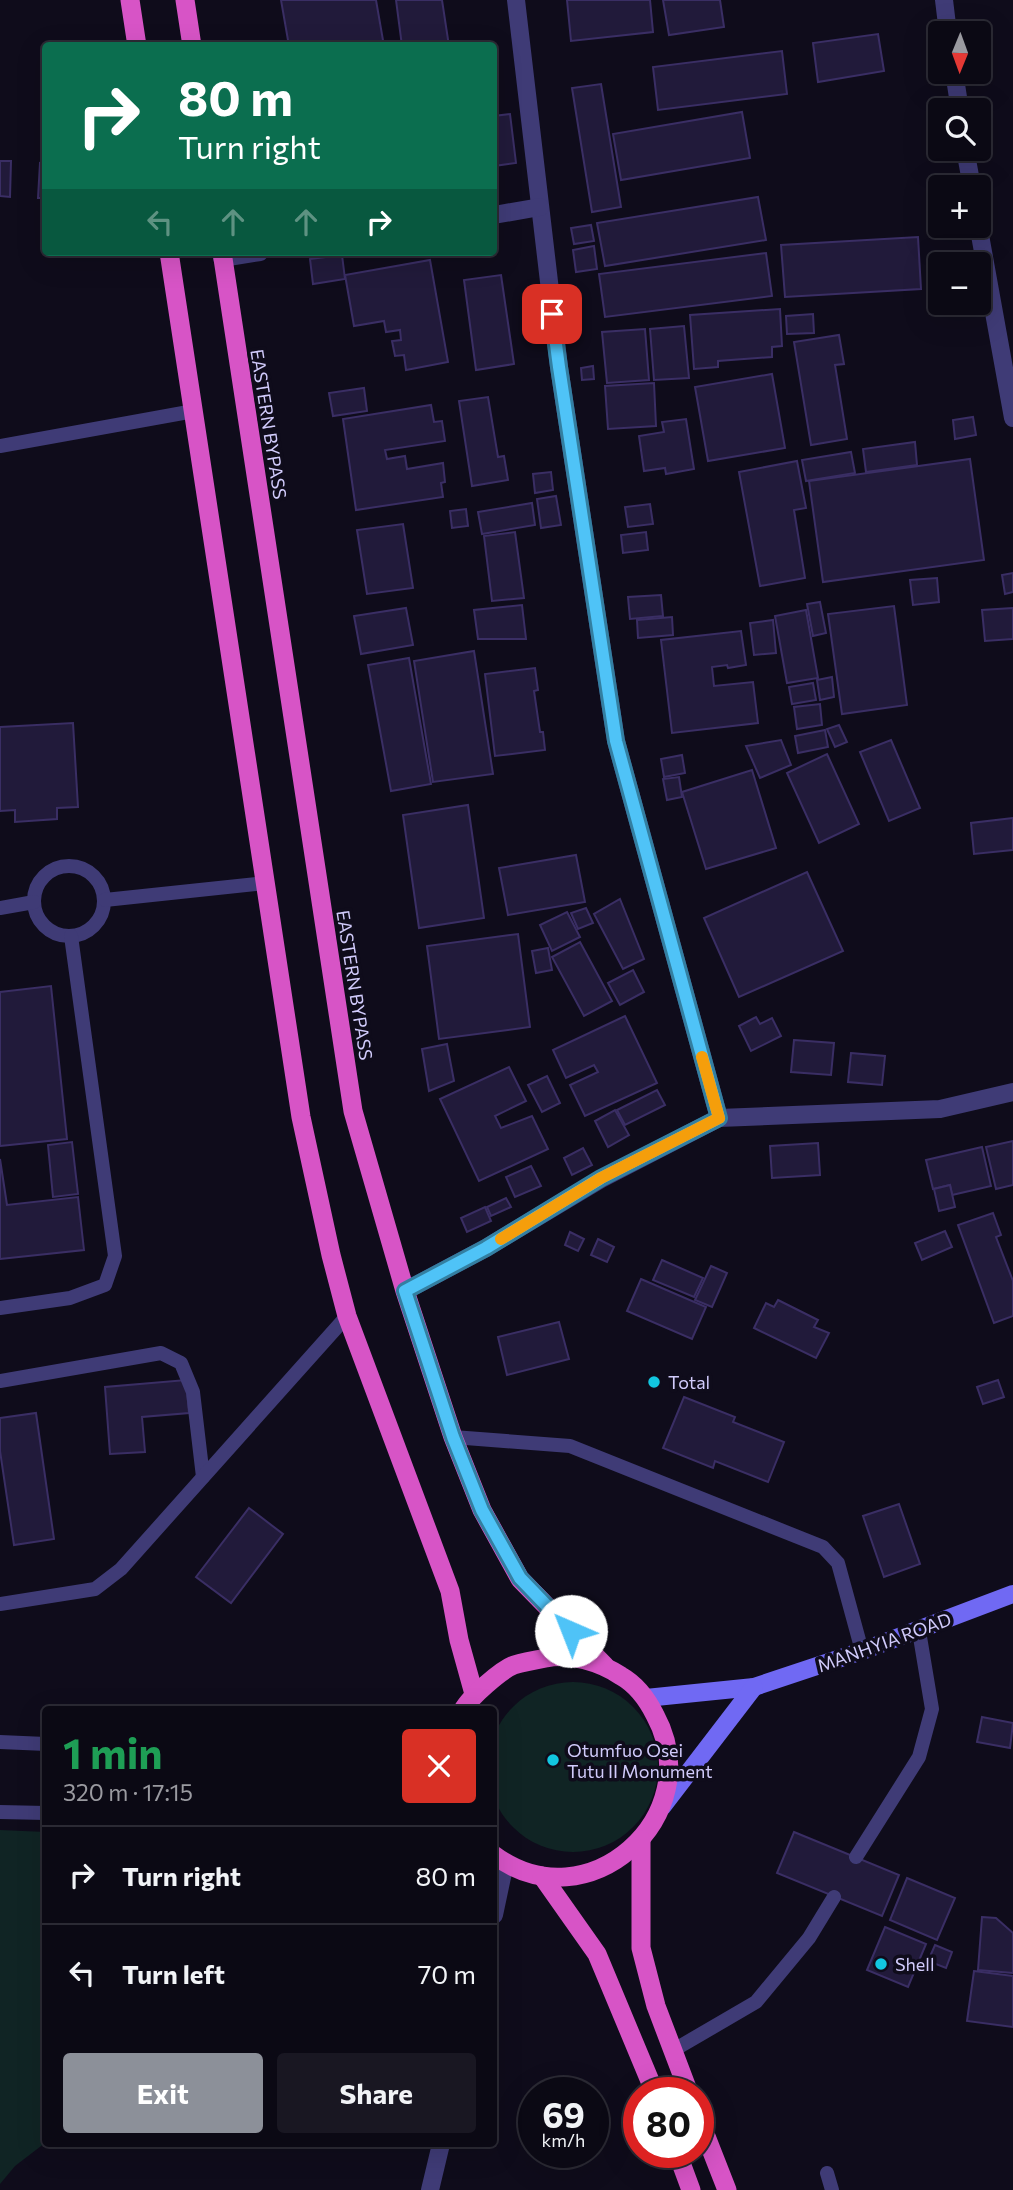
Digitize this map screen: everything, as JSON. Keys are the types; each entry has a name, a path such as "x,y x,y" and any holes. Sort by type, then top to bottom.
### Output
{"highway":[{"path":"130,0 136,42"},
{"path":"186,0 191,42"},
{"path":"170,256 301,1117 347,1316 450,1591 459,1640 465,1705"},
{"name":"EASTERN BYPASS","path":"222,256 353,1111 405,1291 453,1437 482,1510 520,1578 605,1665"},
{"path":"465,1705 512,1665 558,1656 605,1665 627,1679 646,1698 664,1732 670,1771 661,1809 641,1840 625,1855 585,1874 563,1877 542,1876 499,1859"},
{"path":"641,1840 641,1948 656,2006 683,2077"},
{"path":"542,1876 597,1954 648,2077"},
{"path":"714,2157 727,2190"},
{"path":"683,2168 691,2190"}],"main road":[{"name":"MANHYIA ROAD","path":"646,1698 754,1687 919,1631 1013,1594"},
{"path":"661,1809 754,1687"}],"street":[{"path":"516,0 559,367 616,741 719,1118"},
{"path":"944,0 947,21"},
{"path":"497,214 540,207"},
{"path":"981,238 1013,418"},
{"path":"405,1291 486,1248 601,1178 719,1118 940,1109 1013,1092"},
{"path":"497,1881 499,1859"},
{"path":"430,2190 439,2147"}],"lane":[{"path":"0,446 194,411"},
{"path":"68,865 86,869 100,882 105,900 101,918 88,931 71,936 53,932 39,919 34,902 38,884 51,870 68,865"},
{"path":"105,900 265,883"},
{"path":"0,908 34,902"},
{"path":"0,1308 70,1298 105,1285 115,1255 71,936"},
{"path":"0,1604 95,1588 121,1569 347,1316"},
{"path":"0,1381 161,1353 181,1363 193,1392 203,1477"},
{"path":"453,1437 570,1446 823,1547 838,1563 862,1651"},
{"path":"856,1857 919,1756 932,1709 919,1631"},
{"path":"0,1741 42,1744"},
{"path":"0,1812 42,1813"},
{"path":"673,2051 756,2002 810,1938 834,1897"},
{"path":"827,2173 832,2190"}],"green space":[{"path":"556,1684 590,1684 620,1697 633,1707 643,1720 656,1750 656,1784 643,1814 633,1827 620,1837 590,1850 573,1852 541,1845 513,1827 497,1803 497,1731 513,1707 526,1697"},
{"path":"0,1830 42,1832 42,2145 15,2166 0,2184"}],"building":[{"path":"281,0 376,0 383,42 288,42"},
{"path":"396,0 442,0 448,42 401,42"},
{"path":"567,0 650,0 653,32 571,41"},
{"path":"663,0 720,0 724,27 669,35"},
{"path":"878,34 884,71 818,82 813,43"},
{"path":"782,51 787,94 658,110 653,67"},
{"path":"601,84 621,207 592,212 572,88"},
{"path":"742,112 750,158 621,180 613,134"},
{"path":"510,114 516,163 497,166 497,116"},
{"path":"0,161 11,161 10,197 0,196"},
{"path":"40,163 42,198 38,198"},
{"path":"758,197 766,240 605,266 597,223"},
{"path":"591,225 594,241 574,244 571,228"},
{"path":"918,237 921,289 785,297 781,245"},
{"path":"594,246 597,269 576,272 573,250"},
{"path":"766,253 772,296 605,317 599,274"},
{"path":"342,256 345,279 313,284 310,259"},
{"path":"430,260 448,362 406,370 404,355 395,356 392,341 401,340 400,330 386,332 384,321 354,326 345,275"},
{"path":"501,275 514,364 476,370 464,280"},
{"path":"780,309 782,346 772,347 772,357 718,361 718,367 694,369 690,315"},
{"path":"813,314 814,333 787,334 786,316"},
{"path":"684,326 689,378 654,380 650,329"},
{"path":"645,329 649,380 607,383 602,332"},
{"path":"839,335 844,364 835,365 847,439 811,445 794,342"},
{"path":"593,366 594,379 582,380 581,368"},
{"path":"772,374 785,448 708,461 695,387"},
{"path":"654,383 656,426 608,429 605,386"},
{"path":"364,388 367,411 333,416 329,393"},
{"path":"488,397 498,457 504,456 508,480 472,486 459,401"},
{"path":"431,405 434,422 442,421 445,441 385,450 387,459 405,456 407,469 443,463 443,497 356,510 343,419"},
{"path":"973,417 976,435 955,439 953,420"},
{"path":"686,419 694,469 666,474 665,468 644,471 639,436 664,432 662,422"},
{"path":"915,442 917,465 866,472 863,449"},
{"path":"851,452 855,473 806,481 802,460"},
{"path":"970,459 984,560 823,582 809,481"},
{"path":"797,461 806,508 794,510 805,578 760,586 739,472"},
{"path":"551,472 553,490 535,493 533,474"},
{"path":"556,496 561,525 541,528 537,499"},
{"path":"532,503 535,525 482,534 478,512"},
{"path":"650,504 653,524 628,527 625,507"},
{"path":"466,509 468,526 452,528 450,511"},
{"path":"403,524 413,588 367,594 357,530"},
{"path":"515,532 524,598 492,601 484,536"},
{"path":"646,532 648,550 623,553 621,535"},
{"path":"1013,573 1013,592 1005,594 1002,575"},
{"path":"937,578 939,602 913,605 910,580"},
{"path":"661,595 663,616 630,619 628,597"},
{"path":"820,602 826,633 813,636 807,604"},
{"path":"522,605 526,639 478,639 474,610"},
{"path":"894,606 907,705 842,714 828,614"},
{"path":"406,608 413,645 361,654 354,616"},
{"path":"1013,608 1013,639 985,641 982,610"},
{"path":"806,610 818,678 787,683 775,616"},
{"path":"672,617 673,635 638,638 637,620"},
{"path":"773,620 776,653 754,655 750,623"},
{"path":"741,631 746,665 712,667 714,686 753,682 758,723 672,733 661,640"},
{"path":"474,651 493,774 433,782 414,661"},
{"path":"409,658 431,784 391,791 368,665"},
{"path":"535,668 538,690 534,691 545,750 495,756 485,674"},
{"path":"832,677 834,697 820,700 817,680"},
{"path":"813,683 816,700 792,704 789,687"},
{"path":"820,704 822,725 797,729 794,707"},
{"path":"73,723 78,807 57,808 57,819 15,822 15,810 0,811 0,727"},
{"path":"839,725 847,742 835,747 827,729"},
{"path":"825,730 828,747 798,753 795,736"},
{"path":"781,740 791,765 760,778 746,746"},
{"path":"891,740 920,808 889,821 860,752"},
{"path":"827,754 859,824 819,843 787,773"},
{"path":"682,755 685,773 664,777 661,759"},
{"path":"752,770 776,848 706,869 682,792"},
{"path":"679,777 682,797 667,800 663,779"},
{"path":"468,805 484,918 419,928 403,815"},
{"path":"1013,818 1013,850 974,854 971,823"},
{"path":"576,855 585,902 508,915 499,868"},
{"path":"807,872 843,951 739,997 704,918"},
{"path":"620,899 644,959 623,969 594,914"},
{"path":"586,908 593,923 578,929 571,913"},
{"path":"567,912 580,937 552,951 540,925"},
{"path":"518,934 530,1027 439,1039 427,946"},
{"path":"580,942 612,1001 584,1016 552,957"},
{"path":"548,948 552,970 536,973 532,951"},
{"path":"633,970 644,992 620,1005 608,983"},
{"path":"51,986 67,1139 0,1146 0,992"},
{"path":"625,1016 657,1083 585,1116 570,1085 598,1072 594,1065 566,1078 553,1050"},
{"path":"756,1017 760,1024 772,1018 781,1036 751,1051 739,1026"},
{"path":"794,1040 834,1043 831,1075 791,1072"},
{"path":"447,1044 454,1081 429,1091 422,1049"},
{"path":"851,1053 885,1056 882,1085 848,1082"},
{"path":"509,1067 526,1101 495,1116 501,1128 532,1116 548,1149 479,1181 440,1099"},
{"path":"547,1076 560,1103 542,1112 528,1085"},
{"path":"657,1090 665,1105 625,1125 617,1110"},
{"path":"615,1110 629,1135 608,1147 595,1121"},
{"path":"1013,1141 1013,1185 996,1189 986,1147"},
{"path":"72,1142 78,1194 53,1197 48,1145"},
{"path":"818,1143 820,1175 772,1178 770,1146"},
{"path":"982,1147 991,1186 952,1195 950,1185 933,1189 926,1160"},
{"path":"583,1148 592,1165 572,1175 564,1158"},
{"path":"0,1159 7,1205 78,1197 84,1250 0,1259"},
{"path":"531,1166 541,1186 515,1197 506,1177"},
{"path":"950,1185 955,1207 939,1211 934,1189"},
{"path":"506,1198 511,1207 491,1216 487,1207"},
{"path":"485,1207 491,1221 467,1232 461,1218"},
{"path":"993,1213 1001,1235 996,1237 1013,1281 1013,1316 994,1323 958,1225"},
{"path":"945,1231 952,1247 922,1260 915,1243"},
{"path":"570,1232 584,1239 578,1251 565,1245"},
{"path":"598,1239 614,1247 607,1262 591,1255"},
{"path":"662,1260 703,1278 694,1297 653,1280"},
{"path":"711,1266 727,1273 712,1307 695,1300"},
{"path":"641,1279 706,1307 692,1339 627,1311"},
{"path":"778,1300 818,1320 814,1327 829,1333 816,1358 754,1328 766,1303 774,1307"},
{"path":"559,1322 569,1359 507,1375 498,1337"},
{"path":"186,1380 189,1413 142,1417 145,1452 110,1454 105,1387"},
{"path":"998,1380 1004,1397 983,1404 977,1387"},
{"path":"684,1397 735,1417 733,1422 784,1442 768,1482 715,1461 713,1468 663,1448"},
{"path":"36,1413 54,1539 14,1545 0,1451 0,1418"},
{"path":"899,1504 920,1564 884,1577 863,1516"},
{"path":"249,1508 283,1534 231,1603 196,1577"},
{"path":"982,1717 1013,1723 1010,1748 977,1742"},
{"path":"794,1832 899,1875 882,1916 777,1873"},
{"path":"907,1878 955,1898 937,1940 890,1920"},
{"path":"982,1917 996,1918 1013,1933 1013,1973 978,1970"},
{"path":"885,1927 926,1944 908,1987 867,1970"},
{"path":"935,1945 952,1952 946,1968 928,1961"},
{"path":"974,1971 1013,1976 1013,2027 967,2021"}],"slow traffic":[{"path":"501,1239 601,1178 719,1118 702,1057"}],"place":[{"name":"Total","path":"654,1382"},
{"name":"Otumfuo Osei Tutu II Monument","path":"553,1760"},
{"name":"Shell","path":"881,1964"}],"route":[{"path":"552,314 616,741 719,1118 601,1178 486,1248 405,1291 453,1437 482,1510 520,1578 571,1631"}]}
